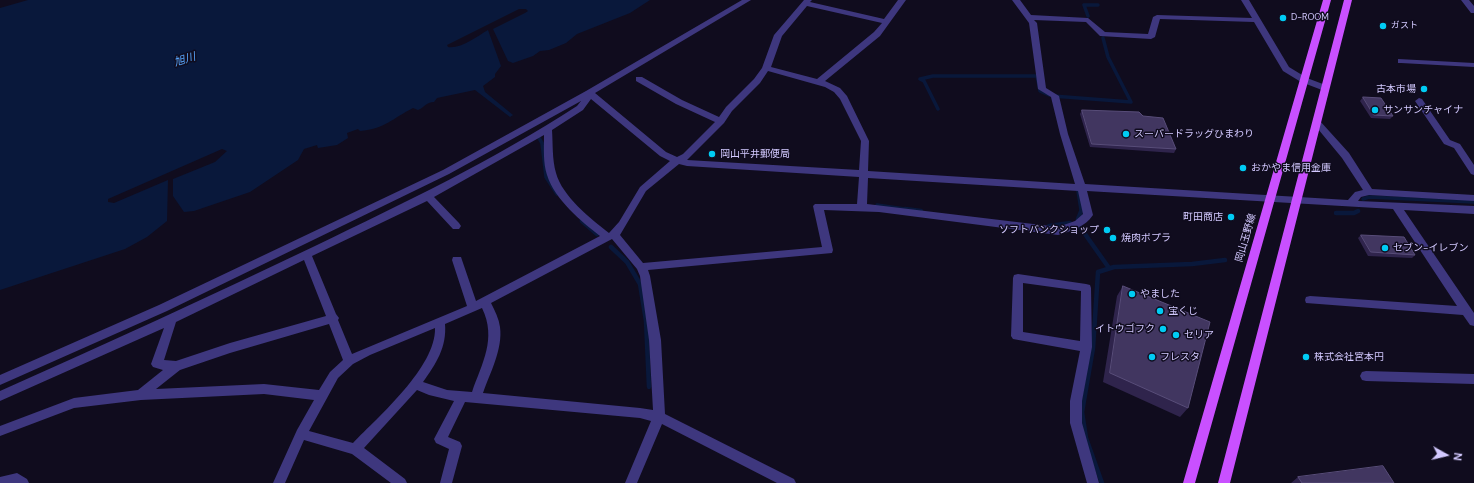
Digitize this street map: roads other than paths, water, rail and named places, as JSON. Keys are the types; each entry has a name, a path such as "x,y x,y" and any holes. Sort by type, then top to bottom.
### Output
{"main road":[{"name":"岡山玉野線","path":"1189,483 1269,199 1328,0"},
{"path":"1224,483 1348,0"}],"street":[{"path":"0,380 163,308 341,224 446,172 589,93 747,0"},
{"path":"820,82 877,34 885,21 902,0"},
{"path":"641,267 828,250 818,206 887,209 1058,231 1074,227 1088,215 1054,95 1042,89 1033,23 1016,0"},
{"path":"1245,0 1286,68 1304,80 1326,88"},
{"path":"1465,0 1474,11"},
{"path":"279,483 301,434 334,375 349,360 473,308 610,236 622,225 642,189 686,156 721,121 766,68 778,35 807,2 885,21"},
{"path":"1028,17 1088,20 1103,34 1152,37 1157,17 1256,20"},
{"path":"1401,60 1474,65"},
{"path":"766,68 820,82 837,90 844,98 865,141 862,208"},
{"path":"639,79 679,102 721,121"},
{"path":"0,396 310,254 428,196 548,129 580,108 589,93"},
{"path":"589,93 663,154 678,161 699,164 1297,201 1474,210"},
{"path":"1419,101 1447,142 1457,146 1474,172"},
{"path":"1317,123 1335,140 1353,163 1369,192"},
{"path":"548,129 550,168 554,182 582,215 610,236 641,267 648,288 655,340 659,417 631,483"},
{"path":"1350,204 1358,194 1369,192 1474,198"},
{"path":"428,196 456,226"},
{"path":"1396,206 1474,322"},
{"path":"310,254 343,228 341,224"},
{"path":"310,254 349,360"},
{"path":"457,260 473,308"},
{"path":"1086,347 1017,336 1018,278 1086,288 1086,347 1076,401 1076,423 1093,483"},
{"path":"1310,300 1467,311"},
{"path":"476,398 494,341 495,330 493,320 485,302"},
{"path":"172,318 157,364 176,366"},
{"path":"141,395 176,366 230,348 334,318"},
{"path":"355,449 415,384 435,354 440,339 440,322"},
{"path":"1366,376 1474,379"},
{"path":"415,384 429,390 462,397 640,413 659,417 790,483"},
{"path":"0,431 74,403 141,395 264,389 323,396"},
{"path":"446,483 456,446 440,439 462,397"},
{"path":"301,434 355,449 400,483"},
{"path":"1,483 17,479 23,483"}],"water":[{"name":"旭川","path":"28,0 650,0 630,13 577,34 566,43 549,50 540,51 533,56 513,63 508,61 493,29 525,13 528,11 526,9 519,9 447,45 448,47 458,46 488,30 501,66 495,74 495,77 483,86 485,92 513,115 510,117 475,90 437,98 434,102 429,103 418,110 413,108 376,128 360,131 358,129 347,133 348,138 337,145 318,148 317,145 304,149 298,160 250,192 194,211 184,212 173,196 173,179 215,162 227,151 222,149 108,199 108,202 114,203 168,180 167,221 147,237 125,249 0,290 0,8"}],"waterway":[{"path":"1088,16 1084,5 1098,5"},
{"path":"1053,96 1131,102 1108,57 1103,38"},
{"path":"938,109 924,81 920,79 933,76 1037,76 1040,91 1049,95"},
{"path":"539,138 542,143 546,177 557,194"},
{"path":"1078,191 1081,210"},
{"path":"1363,199 1369,197 1474,202"},
{"path":"877,205 905,209"},
{"path":"905,209 921,211"},
{"path":"905,209 912,210"},
{"path":"1078,219 1082,209"},
{"path":"1336,213 1354,213 1358,211"},
{"path":"582,221 597,234"},
{"path":"1049,226 1070,223"},
{"path":"1080,227 1109,268"},
{"path":"611,247 627,262 640,284 646,321 649,387"},
{"path":"1102,483 1086,438 1082,412 1093,348 1098,272 1114,267 1192,264 1225,260"}],"place":[{"name":"D-ROOM","path":"1283,18"},
{"name":"ガスト","path":"1383,26"},
{"name":"古本市場","path":"1424,89"},
{"name":"サンサンチャイナ","path":"1375,110"},
{"name":"スーパードラッグひまわり","path":"1126,134"},
{"name":"岡山平井郵便局","path":"712,154"},
{"name":"おかやま信用金庫","path":"1243,168"},
{"name":"町田商店","path":"1231,217"},
{"name":"ソフトバンクショップ","path":"1107,230"},
{"name":"焼肉ポプラ","path":"1113,238"},
{"name":"セブン-イレブン","path":"1385,248"},
{"name":"やました","path":"1132,294"},
{"name":"宝くじ","path":"1160,311"},
{"name":"イトウゴフク","path":"1163,329"},
{"name":"セリア","path":"1176,335"},
{"name":"フレスタ","path":"1152,357"},
{"name":"株式会社宮本円","path":"1306,357"}]}
